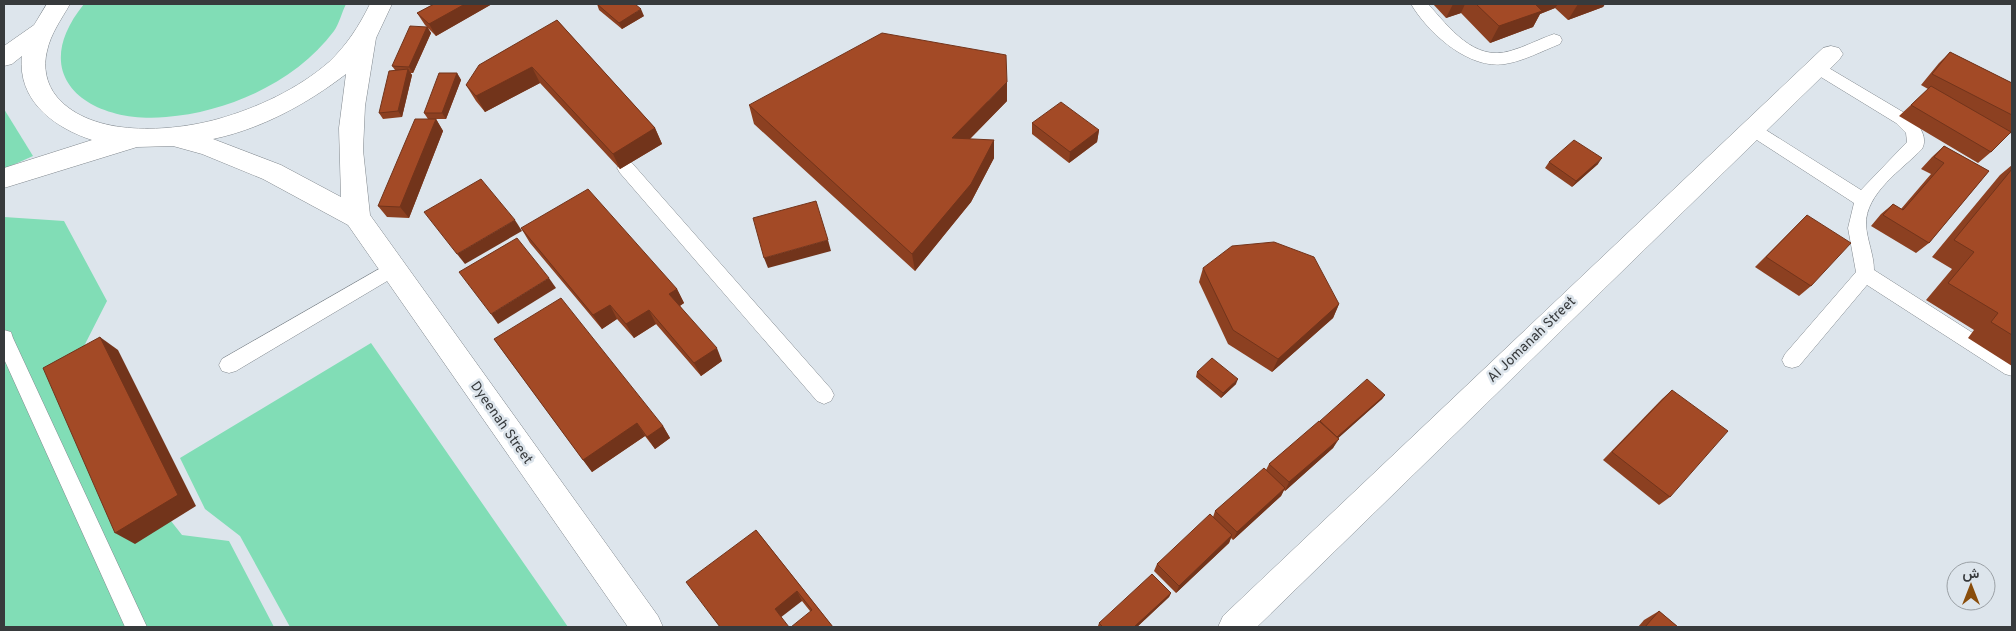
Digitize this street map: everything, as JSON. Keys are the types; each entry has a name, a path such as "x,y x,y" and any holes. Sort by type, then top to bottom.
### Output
{"street":[{"path":"59,4 41,32 34,54 34,77 42,97 58,114 81,127 110,136 143,139"},
{"path":"4,178 94,149 143,139 175,137 214,130 252,117 288,101 327,75 346,58 366,35 380,4"},
{"path":"4,58 41,32"},
{"name":"Dyeenah Street","path":"356,218 350,167 349,128 356,75 366,35"},
{"name":"Al Jomanah Street","path":"1234,627 1824,60"},
{"name":"Dyeenah Street","path":"175,137 209,147 272,172 356,218 646,627"}],"lane":[{"path":"1419,4 1459,46 1480,57 1503,59 1554,40"},
{"path":"1792,360 1865,274 1865,253 1858,230 1857,219 1862,200 1916,144 1916,136 1911,127 1824,60"},
{"path":"1752,129 1862,200"},
{"path":"626,168 824,395"},
{"path":"229,365 392,269"},
{"path":"1865,274 2012,368"},
{"path":"4,338 136,627"}],"green space":[{"path":"84,4 346,4 336,28 318,49 300,65 259,91 213,109 166,117 138,117 113,113 91,104 74,91 64,74 61,54 67,30"},
{"path":"4,109 33,156 4,169"},
{"path":"4,217 64,221 107,301 80,354 171,521 182,535 229,541 274,627 4,627"},
{"path":"371,343 568,627 290,627 240,536 205,509 180,458"}],"building":[{"path":"434,4 465,4 429,24 417,13"},
{"path":"597,4 635,4 641,9 619,23"},
{"path":"1476,4 1535,4 1542,11 1499,26"},
{"path":"557,20 655,128 613,154 532,67 476,96 466,85 479,65"},
{"path":"410,26 427,27 409,67 392,66"},
{"path":"882,33 1006,55 1007,82 952,138 994,140 971,184 912,254 749,105"},
{"path":"1950,52 2012,83 2012,115 1932,74"},
{"path":"408,69 398,111 379,113 389,71"},
{"path":"439,73 457,73 442,113 424,113"},
{"path":"1931,86 2011,132 1991,152 1911,105"},
{"path":"1061,102 1099,130 1070,152 1032,123"},
{"path":"415,119 436,119 400,207 378,206"},
{"path":"1574,140 1602,158 1576,181 1549,162"},
{"path":"1944,146 1989,171 1929,243 1883,215 1893,204 1903,210 1944,163 1934,157"},
{"path":"2012,169 2012,335 1991,322 1998,313 1948,283 1974,252 1954,240"},
{"path":"481,179 515,220 457,254 424,212"},
{"path":"588,189 677,289 669,294 717,348 694,363 649,310 626,324 610,305 593,315 521,228"},
{"path":"816,201 828,240 764,258 753,218"},
{"path":"1807,215 1851,243 1811,286 1766,257"},
{"path":"517,238 549,278 491,314 459,272"},
{"path":"1274,242 1314,257 1339,304 1278,359 1233,330 1203,268 1232,246"},
{"path":"561,298 663,426 647,437 637,423 583,460 494,339"},
{"path":"100,337 178,495 115,533 43,368"},
{"path":"1212,358 1238,379 1223,393 1197,372"},
{"path":"1367,379 1385,395 1337,437 1320,421"},
{"path":"1672,390 1728,431 1670,497 1612,452"},
{"path":"1319,421 1339,439 1289,482 1269,464"},
{"path":"1264,468 1285,488 1237,532 1215,511"},
{"path":"1210,514 1232,535 1179,586 1157,564"},
{"path":"756,530 833,627 791,627 812,610 797,591 775,609 789,627 720,627 686,582"},
{"path":"1152,574 1171,593 1134,627 1103,627 1099,623"},
{"path":"1659,611 1678,627 1645,627"}]}
